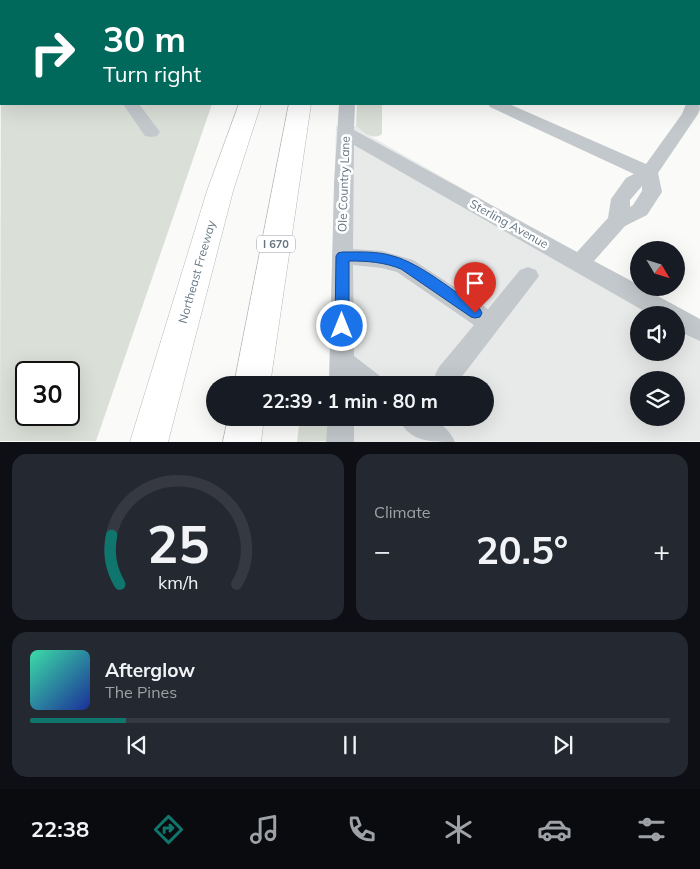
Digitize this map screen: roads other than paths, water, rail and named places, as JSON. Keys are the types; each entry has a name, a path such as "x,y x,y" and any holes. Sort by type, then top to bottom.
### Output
{"highway":[{"path":"220,191 242,105"},
{"name":"Northeast Freeway","path":"149,442 220,191 250,105"},
{"name":"I 670","path":"254,376 300,105"},
{"path":"242,442 245,426"}],"street":[{"path":"132,105 151,132"},
{"name":"Ole Country Lane","path":"342,373 342,256 347,105"},
{"path":"498,105 649,173"},
{"path":"579,264 618,221 640,210 652,192 649,173 690,114 694,105"},
{"name":"Sterling Avenue","path":"346,133 656,306"},
{"path":"342,256 392,260 405,266 490,322"},
{"path":"448,375 528,276"},
{"path":"685,323 700,331"},
{"path":"340,442 341,426"},
{"path":"421,426 441,442"}]}
